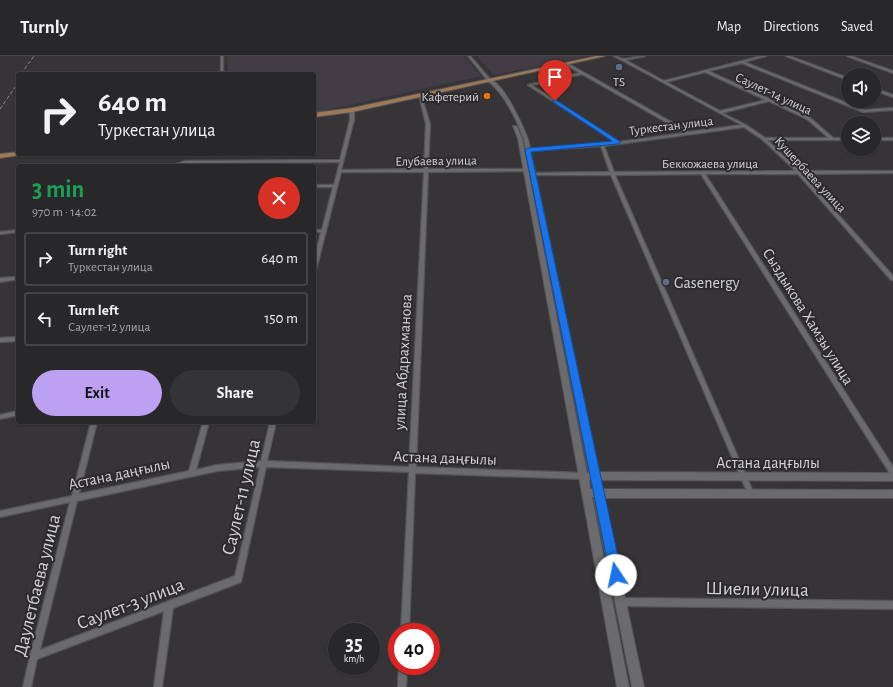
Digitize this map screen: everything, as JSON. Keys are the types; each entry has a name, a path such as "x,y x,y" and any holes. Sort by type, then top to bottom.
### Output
{"main road":[{"path":"316,116 352,110 603,56"},
{"path":"0,156 16,154"}],"street":[{"path":"222,56 222,72"},
{"path":"469,56 489,80 493,82 508,102 524,131 528,150 529,172 586,494 623,687"},
{"name":"Кушербаева улица","path":"615,56 721,112 764,139 799,172 893,279"},
{"path":"623,60 644,56"},
{"path":"664,82 765,56"},
{"path":"787,56 841,76"},
{"path":"848,56 893,71"},
{"path":"742,62 864,111 893,109"},
{"path":"567,64 688,133"},
{"name":"Саулет-14 улица","path":"705,72 808,118 832,139"},
{"path":"583,73 529,84 618,142"},
{"path":"489,80 489,83 503,103 518,132 529,172 599,494 638,687"},
{"path":"881,91 893,96"},
{"name":"улица Абдрахманова","path":"405,623 427,170 427,118 420,95"},
{"path":"721,112 770,100"},
{"path":"316,262 340,171 352,120 352,110"},
{"name":"Туркестан улица","path":"528,150 602,145 745,126"},
{"path":"764,139 841,139"},
{"path":"881,139 893,139"},
{"path":"602,145 612,173 751,494"},
{"path":"178,164 186,162 342,161"},
{"name":"Елубаева улица","path":"340,171 427,170 529,172"},
{"name":"Беккожаева улица","path":"529,172 893,172"},
{"name":"Сыздыкова Хамзы улица","path":"702,173 893,473"},
{"path":"316,186 335,186"},
{"path":"316,230 324,231"},
{"path":"0,234 16,231"},
{"path":"0,280 16,278"},
{"path":"0,340 16,339"},
{"path":"0,417 16,414"},
{"name":"Даулетбаева улица","path":"27,687 94,424"},
{"path":"192,473 205,424"},
{"name":"Саулет-11 улица","path":"238,579 273,424"},
{"name":"Астана даңғылы","path":"0,514 217,468 264,464 583,476 893,477"},
{"name":"Астана даңғылы","path":"586,494 893,494"},
{"name":"Саулет-3 улица","path":"34,656 238,579"},
{"name":"Шиели улица","path":"621,602 893,605"},
{"path":"158,687 169,605"},
{"path":"402,687 403,675"}],"shaded area":[{"path":"228,56 464,56 481,76 316,113 316,72 228,72"},
{"path":"477,56 587,56 494,75"}],"railway":[{"path":"22,72 34,56"},
{"path":"0,109 16,86"}],"place":[{"name":"TS","path":"619,67"},
{"name":"Кафетерий","path":"487,96"},
{"name":"Gasenergy","path":"666,282"}],"route":[{"path":"555,101 618,142 602,145 528,150 616,575"}]}
